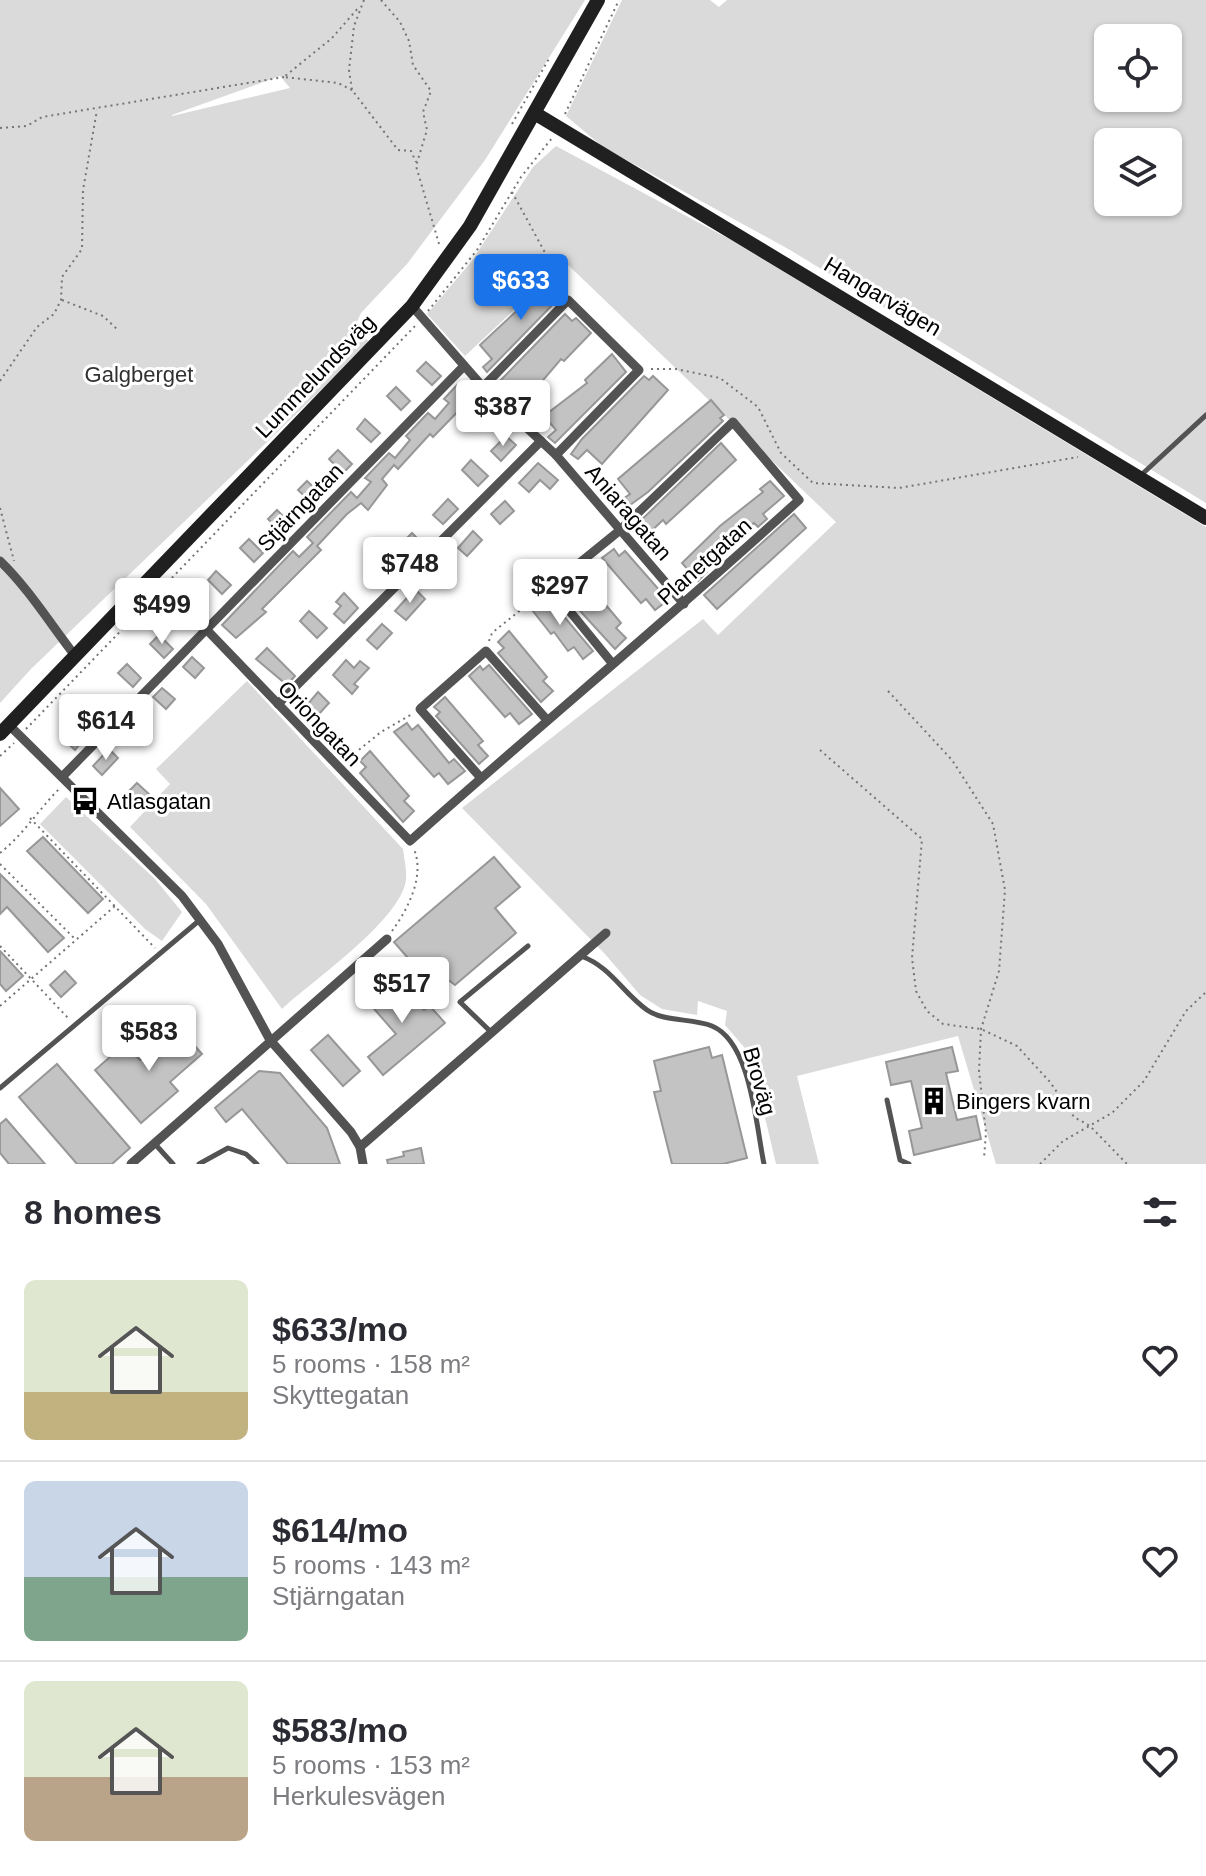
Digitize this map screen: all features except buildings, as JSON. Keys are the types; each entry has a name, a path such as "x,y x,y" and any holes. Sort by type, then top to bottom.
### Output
{"main road":[{"name":"Lummelundsväg","path":"4,729 412,306 451,255 536,114 598,0"},
{"name":"Hangarvägen","path":"536,114 1206,518"}],"street":[{"path":"483,387 568,300 639,370 556,455"},
{"name":"Aniaragatan","path":"412,306 483,387 556,455 684,604"},
{"name":"Stjärngatan","path":"64,779 464,366"},
{"name":"Planetgatan","path":"410,841 799,500 733,422 619,531"},
{"path":"278,704 541,441"},
{"path":"612,663 550,587 619,531"},
{"path":"0,561 23,583 49,625 76,657"},
{"name":"Oriongatan","path":"206,629 410,841"},
{"path":"481,778 420,709 486,651 547,720"},
{"path":"4,729 64,779 159,869 201,919 270,1040 326,1102 360,1147 363,1164"},
{"path":"360,1147 606,933"},
{"path":"131,1164 387,939"}],"lane":[{"path":"1139,477 1206,415"},
{"path":"0,1088 158,951 201,919"},
{"path":"492,1033 460,1002 528,946"},
{"name":"Broväg","path":"581,956 610,972 647,1010 714,1027 732,1041 742,1060 764,1164"},
{"path":"887,1100 900,1160 909,1164"},
{"path":"154,1144 173,1164"},
{"path":"199,1164 228,1148 246,1154 257,1164"}],"path":[{"path":"284,77 332,38 364,0"},
{"path":"381,0 400,22 409,41 413,65 431,91 423,112 427,130 416,162"},
{"path":"352,90 349,70 360,6"},
{"path":"0,128 14,128 42,117 284,77 338,83 352,90 398,150 411,151 440,246 451,255"},
{"path":"0,381 61,300 62,277 82,249 83,190 97,110"},
{"path":"512,192 565,286 568,300"},
{"path":"61,300 103,316 119,331"},
{"path":"639,370 676,369 720,378 758,407 781,453 813,483 899,488 1099,453"},
{"path":"0,508 23,583"},
{"path":"486,651 492,633 550,587"},
{"path":"888,691 952,760 993,824 1005,890 999,971 981,1029 979,1071 986,1133 984,1158"},
{"path":"337,767 381,732 420,709"},
{"path":"820,750 922,839 912,958 916,991 927,1011 943,1024 981,1029 1017,1046 1050,1082 1074,1117 1090,1126 1127,1164"},
{"path":"0,853 24,835 30,818 64,779"},
{"path":"30,818 158,951"},
{"path":"387,939 409,908 418,860 410,841"},
{"path":"0,864 76,940"},
{"path":"0,1006 116,905"},
{"path":"0,946 74,1024"},
{"path":"1040,1164 1063,1141 1112,1113 1144,1081 1186,1011 1206,992"}],"green space":[{"name":"Galgberget","path":"0,0 585,0 485,160 407,264 361,313 355,326 370,343 31,669 0,703","holes":["280,76 290,88 172,116"]},
{"path":"622,0 710,0 719,7 727,0 1206,0 1206,503 790,250 603,147 566,116"},
{"path":"556,146 731,240 1206,527 1206,1164 996,1164 958,1036 797,1076 819,1164 776,1164 750,1054 725,1025 727,1011 698,1001 697,1015 662,1009 640,995 605,954 462,808 703,619 718,635 836,522 565,262 465,356 427,314 471,262 533,167"},
{"path":"247,681 403,849 406,868 406,880 400,896 388,913 353,949 282,1009 206,904 130,827 170,784 156,769"},
{"path":"66,797 155,879 182,912 162,941 145,929 40,824"}],"place":[{"name":"Atlasgatan","path":"85,801"},
{"name":"Bingers kvarn","path":"934,1101"}]}
